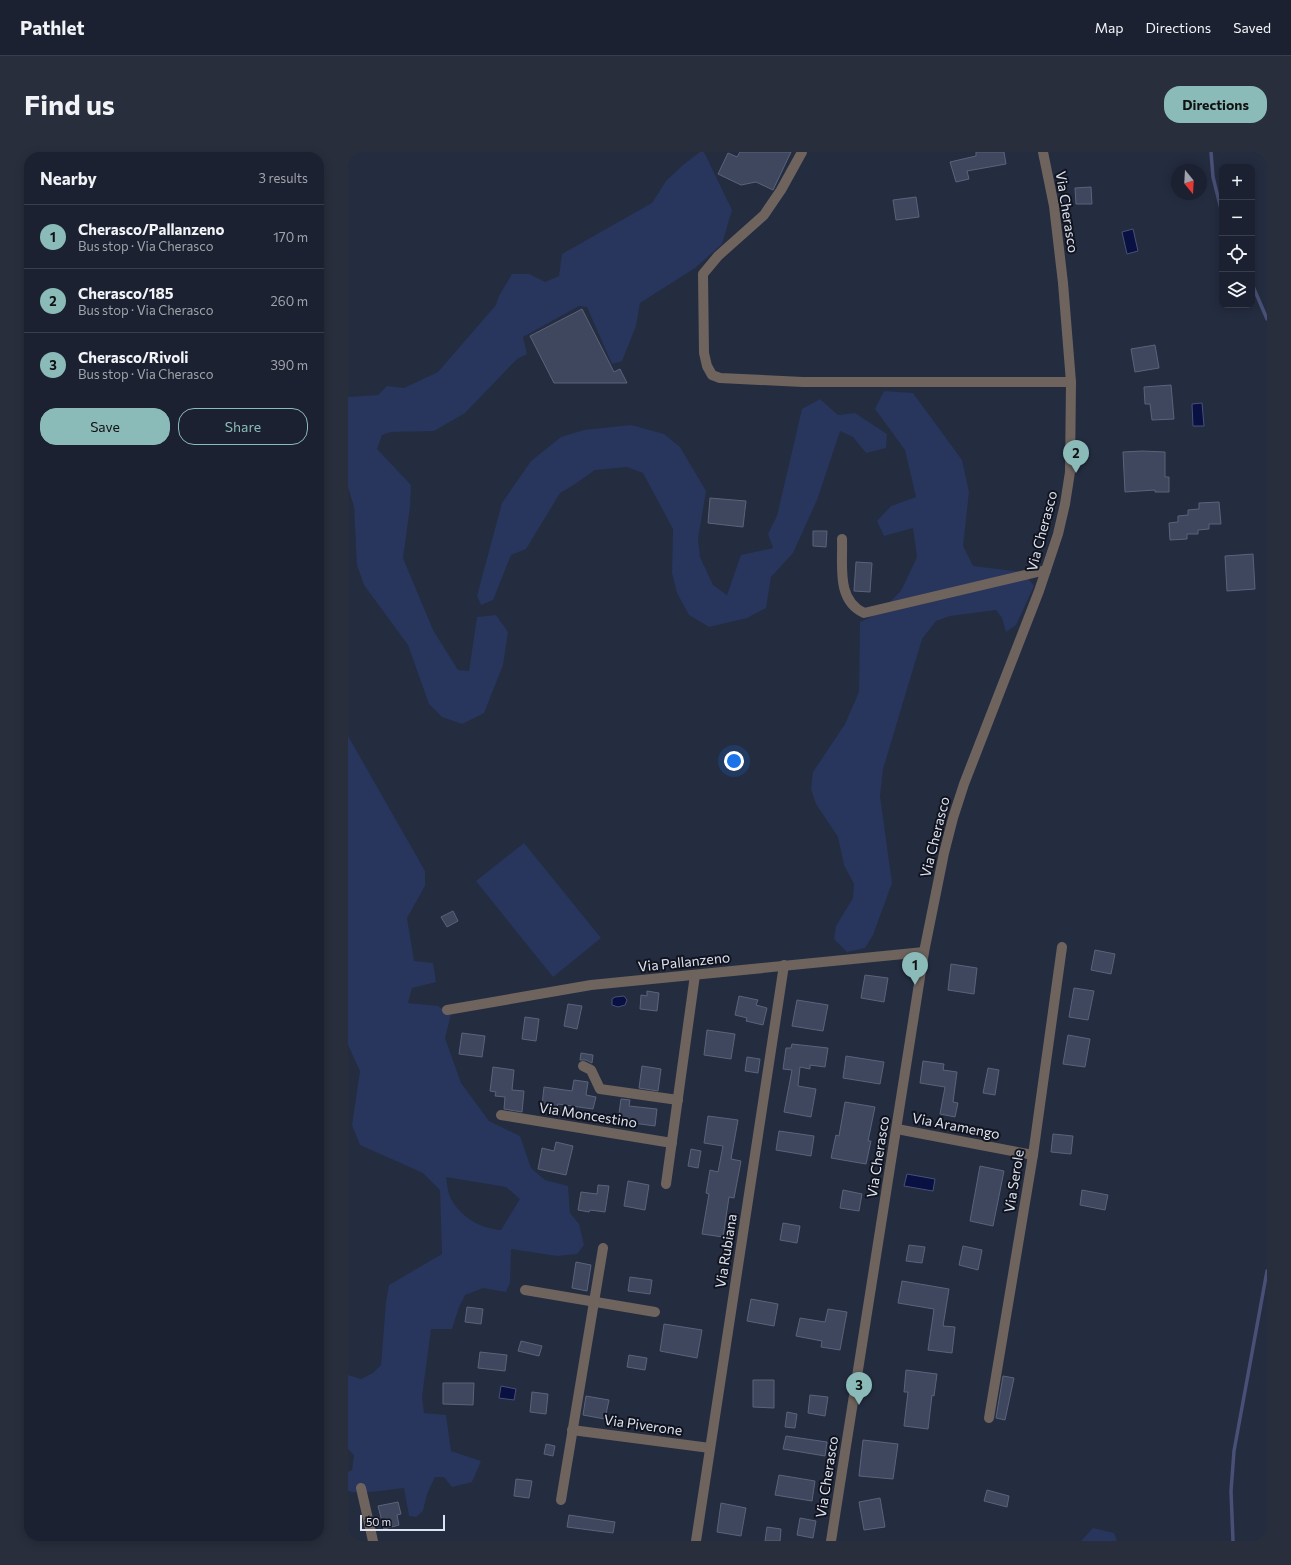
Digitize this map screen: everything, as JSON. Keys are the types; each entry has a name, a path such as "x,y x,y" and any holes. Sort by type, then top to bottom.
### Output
{"street":[{"path":"802,152 781,190 764,215 718,256 702,274 704,353 707,366 712,375 720,378 803,382 1071,382"},
{"name":"Via Cherasco","path":"831,1541 924,952 944,853 952,818 964,784 1046,570 1065,504 1070,472 1071,382 1062,275 1054,206 1043,152"},
{"path":"842,539 843,590 847,598 856,609 864,613 1046,570"},
{"name":"Via Serole","path":"989,1418 1033,1155 1062,948"},
{"name":"Via Pallanzeno","path":"447,1010 572,988 784,965 924,952"},
{"name":"Via Rubiana","path":"696,1541 784,965"},
{"path":"666,1184 695,975"},
{"path":"583,1066 591,1070 600,1089 678,1100"},
{"name":"Via Moncestino","path":"501,1115 672,1143"},
{"name":"Via Aramengo","path":"897,1129 1033,1155"},
{"path":"561,1500 603,1248"},
{"path":"525,1290 594,1300 655,1312"},
{"name":"Via Piverone","path":"572,1430 710,1448"},
{"path":"361,1488 373,1541"}],"shaded area":[{"path":"700,152 704,152 732,210 722,244 695,268 640,303 636,326 622,361 612,364 587,307 579,306 523,337 527,354 517,359 465,413 434,431 391,432 382,435 377,449 411,485 410,507 403,558 433,630 458,670 469,671 477,617 496,615 508,632 503,665 484,713 462,724 442,717 429,704 408,645 364,585 357,565 354,507 348,487 348,397 378,395 387,386 404,388 438,372 496,305 499,296 512,274 529,274 545,282 559,276 562,254 652,203 666,181"},
{"path":"1133,229 1138,251 1127,254 1122,232"},
{"path":"884,391 913,393 962,460 969,492 963,546 973,566 1023,572 1034,586 1016,625 1006,632 1002,618 996,610 950,616 936,621 922,639 883,769 880,796 892,883 873,935 865,948 847,952 834,939 836,926 853,898 854,884 844,865 838,837 816,804 811,789 813,772 845,724 859,692 860,622 879,613 901,591 917,557 913,528 884,536 877,521 891,506 916,497 905,450 875,409"},
{"path":"820,399 838,415 855,413 887,434 886,448 866,453 853,437 840,431 817,500 793,553 771,577 766,608 747,618 709,627 689,615 677,593 672,573 673,529 643,473 627,467 595,470 560,493 526,549 511,555 493,600 481,605 477,596 502,503 531,461 561,437 584,430 631,425 664,434 680,447 706,491 698,539 700,557 713,585 727,595 741,555 773,548 768,534 777,516 802,409"},
{"path":"1202,403 1204,426 1193,426 1192,404"},
{"path":"348,736 425,871 425,886 407,918 414,961 433,963 436,982 412,988 408,1003 438,1006 451,1014 445,1038 461,1083 489,1121 520,1136 531,1168 545,1180 568,1186 570,1213 579,1224 584,1245 577,1254 557,1256 511,1249 510,1283 506,1292 483,1288 465,1295 459,1307 452,1329 431,1329 422,1397 424,1413 446,1415 451,1451 481,1461 472,1482 452,1487 444,1477 435,1477 427,1494 423,1511 416,1517 409,1516 404,1488 367,1492 348,1491 348,1472 352,1470 354,1455 348,1449 348,1375 361,1379 373,1373 381,1365 386,1302 389,1285 442,1254 440,1190 423,1173 360,1145 352,1125 360,1071 348,1045","holes":["446,1177 506,1187 520,1199 501,1230 494,1229 472,1221 460,1211 450,1197"]},
{"path":"524,843 601,938 553,977 476,881"},
{"path":"624,996 627,1000 625,1005 618,1007 612,1005 612,999 615,997"},
{"path":"907,1174 935,1179 933,1191 904,1186"},
{"path":"501,1386 516,1389 514,1400 499,1398"},
{"path":"1093,1528 1114,1533 1117,1541 1081,1541"}],"building":[{"path":"740,152 791,152 773,190 756,182 741,185 718,174 728,153 737,157"},
{"path":"976,152 1004,152 1006,164 967,171 969,179 956,182 950,162 976,156"},
{"path":"1091,187 1092,204 1076,204 1075,188"},
{"path":"916,197 919,217 896,220 893,200"},
{"path":"582,309 614,372 620,369 627,383 554,383 530,336"},
{"path":"1155,345 1159,368 1135,372 1131,349"},
{"path":"1171,385 1174,419 1152,420 1150,404 1145,404 1144,387"},
{"path":"1123,452 1165,452 1165,477 1169,477 1169,492 1155,492 1155,490 1125,492"},
{"path":"710,498 746,501 743,527 708,523"},
{"path":"1219,502 1221,524 1209,524 1209,529 1198,530 1198,534 1187,534 1187,539 1170,540 1169,523 1178,522 1178,516 1188,515 1188,510 1199,509 1199,503"},
{"path":"813,531 827,531 826,547 813,546"},
{"path":"1253,554 1255,589 1227,591 1225,556"},
{"path":"856,562 872,563 870,592 854,591"},
{"path":"453,911 458,921 447,927 441,917"},
{"path":"1095,950 1115,954 1111,974 1091,970"},
{"path":"951,964 977,968 974,994 948,990"},
{"path":"865,975 888,978 884,1002 861,998"},
{"path":"1074,988 1094,991 1088,1020 1069,1017"},
{"path":"647,991 659,993 657,1011 640,1009 641,995 647,996"},
{"path":"739,996 758,1000 756,1005 767,1008 763,1025 746,1021 747,1018 735,1015"},
{"path":"797,1000 828,1005 823,1031 792,1026"},
{"path":"568,1004 582,1006 577,1029 564,1026"},
{"path":"525,1017 539,1019 536,1041 522,1039"},
{"path":"707,1030 735,1034 731,1059 704,1055"},
{"path":"462,1033 485,1036 482,1057 459,1054"},
{"path":"1068,1035 1090,1039 1085,1067 1063,1064"},
{"path":"792,1044 828,1048 825,1067 810,1065 810,1069 800,1067 798,1086 816,1089 811,1117 784,1112 792,1070 783,1069 786,1048 791,1048"},
{"path":"581,1053 593,1055 592,1063 586,1060 580,1060"},
{"path":"846,1056 884,1062 880,1084 843,1078"},
{"path":"747,1057 760,1059 758,1073 745,1071"},
{"path":"923,1061 944,1064 943,1070 957,1072 953,1102 958,1103 955,1117 940,1114 945,1087 920,1083"},
{"path":"642,1066 661,1069 658,1091 639,1088"},
{"path":"493,1067 514,1070 512,1090 524,1091 522,1112 504,1109 505,1097 495,1096 496,1092 490,1091"},
{"path":"988,1068 999,1070 995,1095 983,1093"},
{"path":"574,1080 588,1082 586,1095 596,1097 593,1109 558,1104 557,1107 542,1105 544,1087 572,1091"},
{"path":"621,1099 630,1100 629,1106 657,1109 655,1126 618,1121"},
{"path":"845,1102 875,1107 868,1141 871,1141 866,1164 831,1158 836,1135 839,1136"},
{"path":"708,1116 738,1120 731,1159 741,1161 734,1198 729,1197 723,1237 702,1234 709,1194 706,1193 710,1170 718,1172 723,1146 704,1143"},
{"path":"779,1131 814,1136 811,1156 776,1150"},
{"path":"1053,1134 1073,1136 1071,1154 1051,1152"},
{"path":"556,1142 573,1146 566,1175 538,1169 542,1148 554,1151"},
{"path":"691,1149 701,1151 698,1168 688,1166"},
{"path":"980,1166 1004,1171 993,1226 970,1221"},
{"path":"628,1181 649,1185 645,1210 624,1206"},
{"path":"598,1185 609,1186 605,1212 578,1210 581,1192 597,1194"},
{"path":"843,1190 862,1194 859,1211 840,1208"},
{"path":"1082,1190 1108,1195 1105,1210 1080,1205"},
{"path":"783,1223 800,1226 797,1243 780,1240"},
{"path":"909,1245 925,1247 922,1263 906,1261"},
{"path":"963,1246 982,1250 978,1270 959,1265"},
{"path":"576,1262 591,1265 587,1291 572,1288"},
{"path":"630,1277 652,1280 650,1294 628,1291"},
{"path":"902,1281 949,1289 943,1326 955,1327 952,1353 928,1350 934,1309 898,1303"},
{"path":"751,1299 778,1304 774,1326 747,1321"},
{"path":"467,1307 483,1309 481,1324 465,1322"},
{"path":"828,1309 847,1312 840,1350 821,1347 822,1341 796,1336 800,1318 825,1322"},
{"path":"664,1324 702,1330 697,1358 660,1351"},
{"path":"521,1341 542,1346 539,1356 518,1351"},
{"path":"480,1352 507,1355 505,1371 478,1368"},
{"path":"629,1355 647,1358 645,1370 627,1367"},
{"path":"906,1370 937,1374 934,1396 932,1395 928,1429 904,1426 908,1392 904,1392"},
{"path":"1003,1376 1014,1378 1005,1420 996,1418"},
{"path":"753,1380 774,1380 774,1408 753,1407"},
{"path":"443,1383 474,1383 473,1405 443,1404"},
{"path":"532,1392 548,1394 546,1414 530,1412"},
{"path":"810,1395 828,1397 825,1416 808,1413"},
{"path":"586,1396 609,1400 605,1419 583,1415"},
{"path":"787,1412 797,1414 795,1428 785,1427"},
{"path":"786,1436 827,1442 825,1456 783,1449"},
{"path":"863,1440 898,1444 893,1479 859,1476"},
{"path":"546,1444 555,1446 553,1456 544,1454"},
{"path":"779,1475 815,1481 812,1501 775,1495"},
{"path":"516,1479 532,1481 529,1498 514,1496"},
{"path":"987,1490 1009,1496 1007,1507 984,1501"},
{"path":"880,1498 885,1527 864,1530 859,1502"},
{"path":"398,1502 401,1514 397,1515 399,1525 384,1529 378,1506"},
{"path":"721,1503 746,1508 741,1536 717,1532"},
{"path":"569,1515 615,1522 613,1533 567,1527"},
{"path":"800,1518 816,1521 813,1538 797,1535"},
{"path":"767,1527 781,1529 780,1541 765,1541"}],"waterway":[{"path":"1211,152 1213,177 1219,201"},
{"path":"1255,291 1267,319"},
{"path":"1233,1541 1231,1491 1234,1451 1267,1271"}],"place":[{"name":"Cherasco/185","path":"1076,473"},
{"name":"Cherasco/Pallanzeno","path":"915,985"},
{"name":"Cherasco/Rivoli","path":"859,1405"}]}
